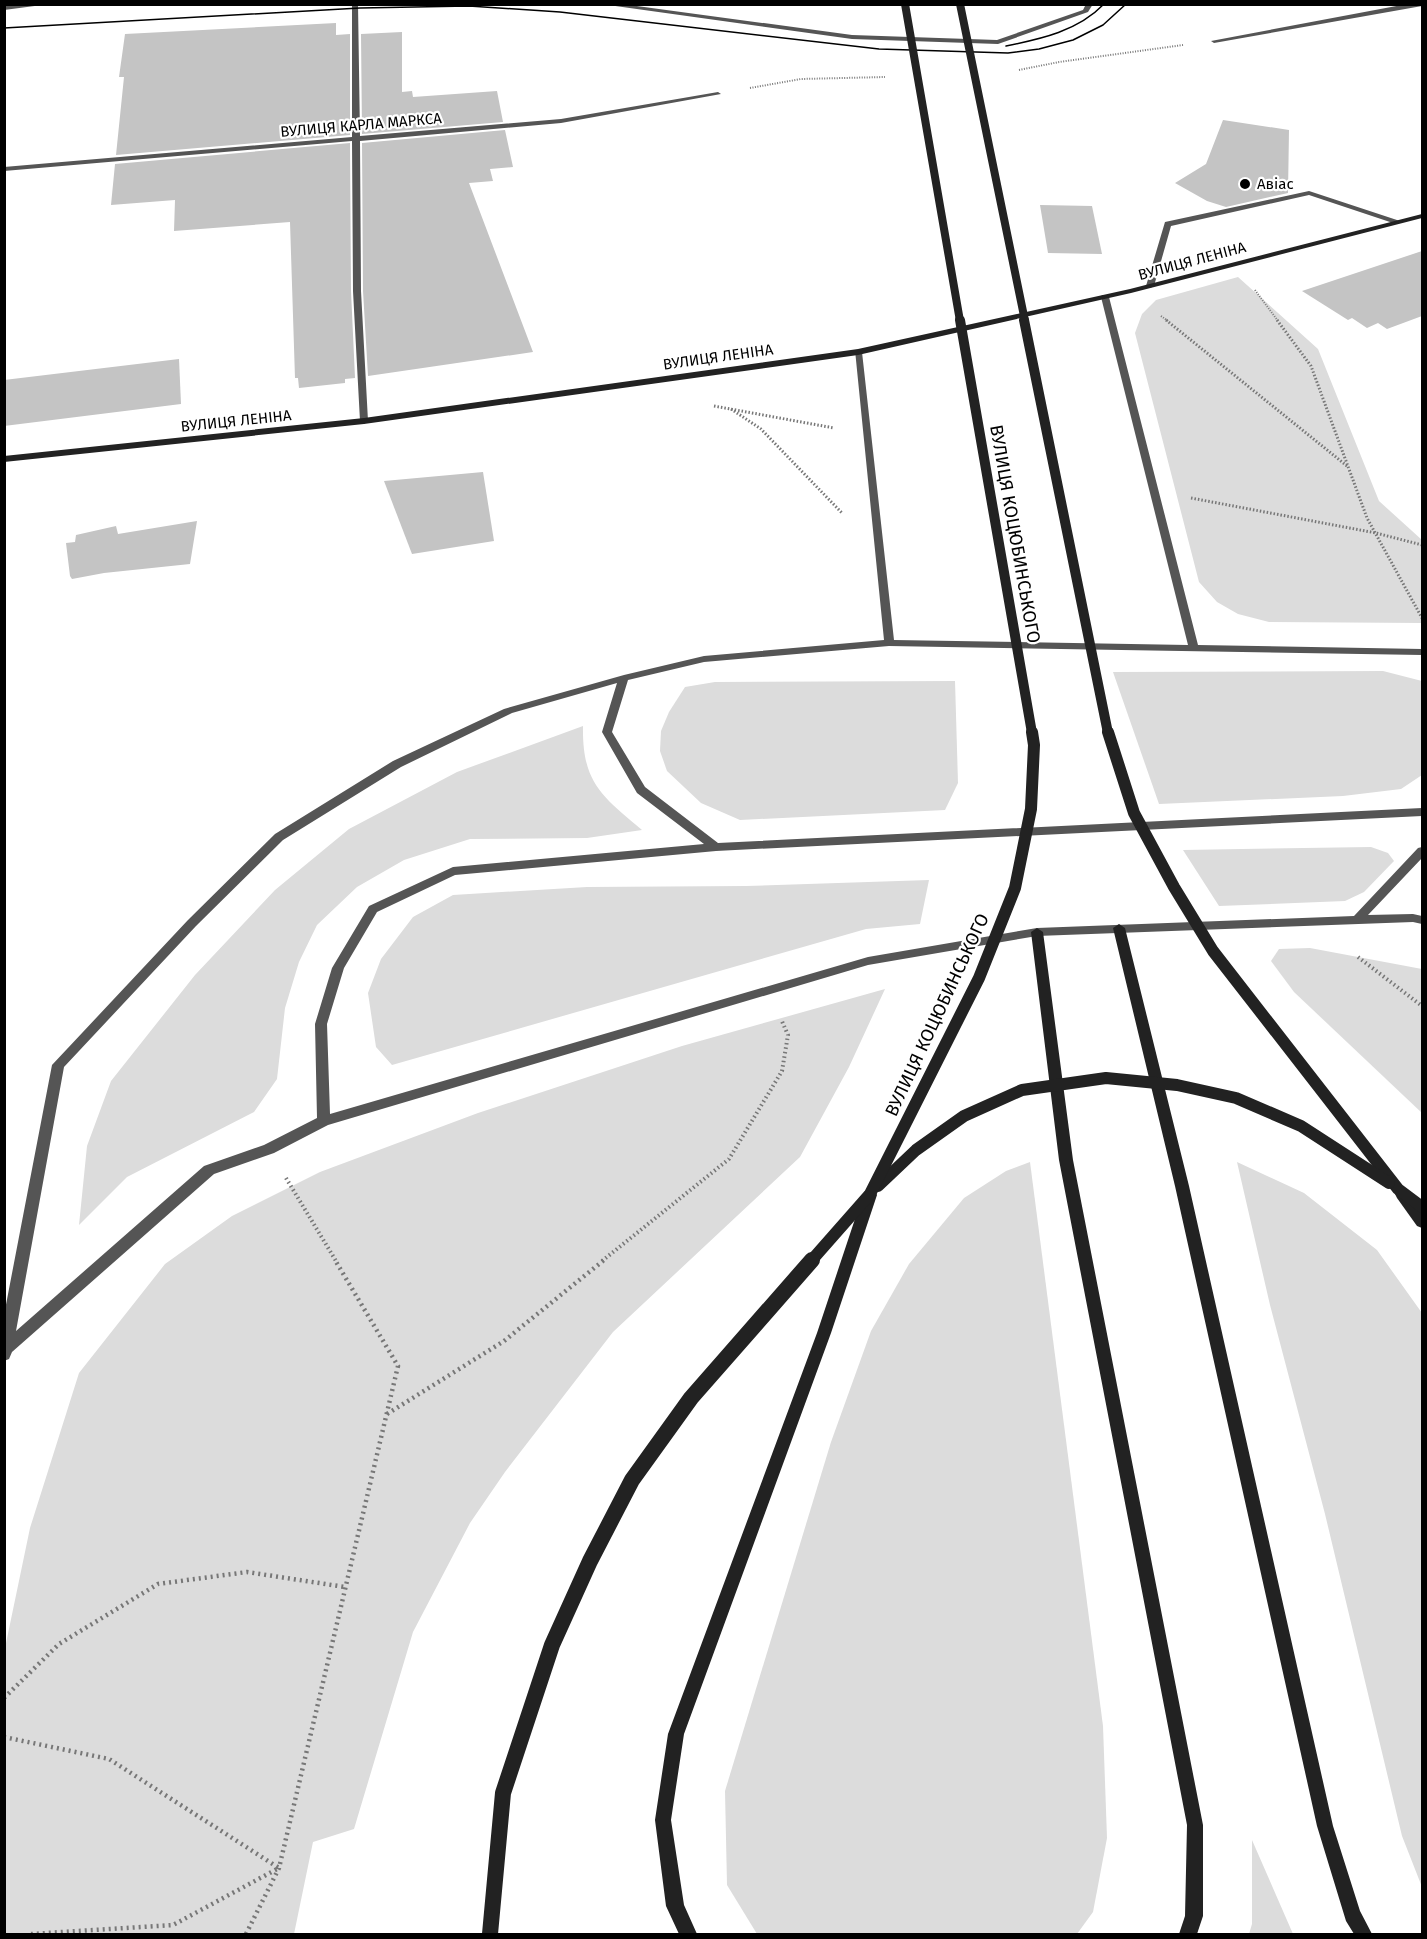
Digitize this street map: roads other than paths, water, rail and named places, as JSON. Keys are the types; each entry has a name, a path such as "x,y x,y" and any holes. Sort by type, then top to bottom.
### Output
{"street":[{"path":"4,8 47,4"},
{"path":"355,4 358,139 357,291 364,422"},
{"path":"603,4 852,37 998,42 1086,11 1090,4"},
{"name":"ВУЛИЦЯ КОЦЮБИНСЬКОГО","path":"490,1935 503,1793 552,1645 590,1561 632,1480 691,1398 870,1194 979,978 1015,888 1032,809 1032,734 905,4"},
{"path":"960,4 1110,742 1134,813 1174,887 1213,951 1422,1222"},
{"path":"1214,41 1421,4"},
{"name":"ВУЛИЦЯ КАРЛА МАРКСА","path":"4,169 561,121 718,94"},
{"path":"1150,286 1168,224 1309,193 1399,222"},
{"name":"ВУЛИЦЯ ЛЕНІНА","path":"4,459 364,422 858,352 1131,291 1422,216"},
{"path":"1105,297 1152,491 1193,646"},
{"path":"858,352 889,643"},
{"path":"6,1351 58,1065 192,923 279,837 397,764 508,711 624,678 704,659 889,643 1193,646 1422,652"},
{"path":"624,678 607,732 641,790 716,847"},
{"path":"324,1121 321,1024 338,968 373,909 453,871 716,847 1422,812"},
{"path":"1356,921 1422,851"},
{"path":"6,1351 209,1170 269,1149 324,1121 868,961 1037,932 1413,918 1422,920"},
{"path":"1119,928 1182,1186 1325,1826 1352,1915 1363,1935"},
{"path":"1037,932 1066,1160 1196,1824 1194,1916 1188,1935"},
{"path":"688,1935 675,1905 663,1820 676,1734 824,1333 870,1194 916,1150 964,1116 1022,1090 1106,1078 1177,1084 1236,1098 1301,1126 1422,1207"}],"tram line":[{"path":"1006,46 1046,37 1071,27 1083,21 1104,4"},
{"path":"4,28 360,8 469,6 560,12 879,49 1008,53 1039,49 1073,40 1103,25 1126,4"}],"place":[{"name":"Авіас","path":"1245,184"}]}
